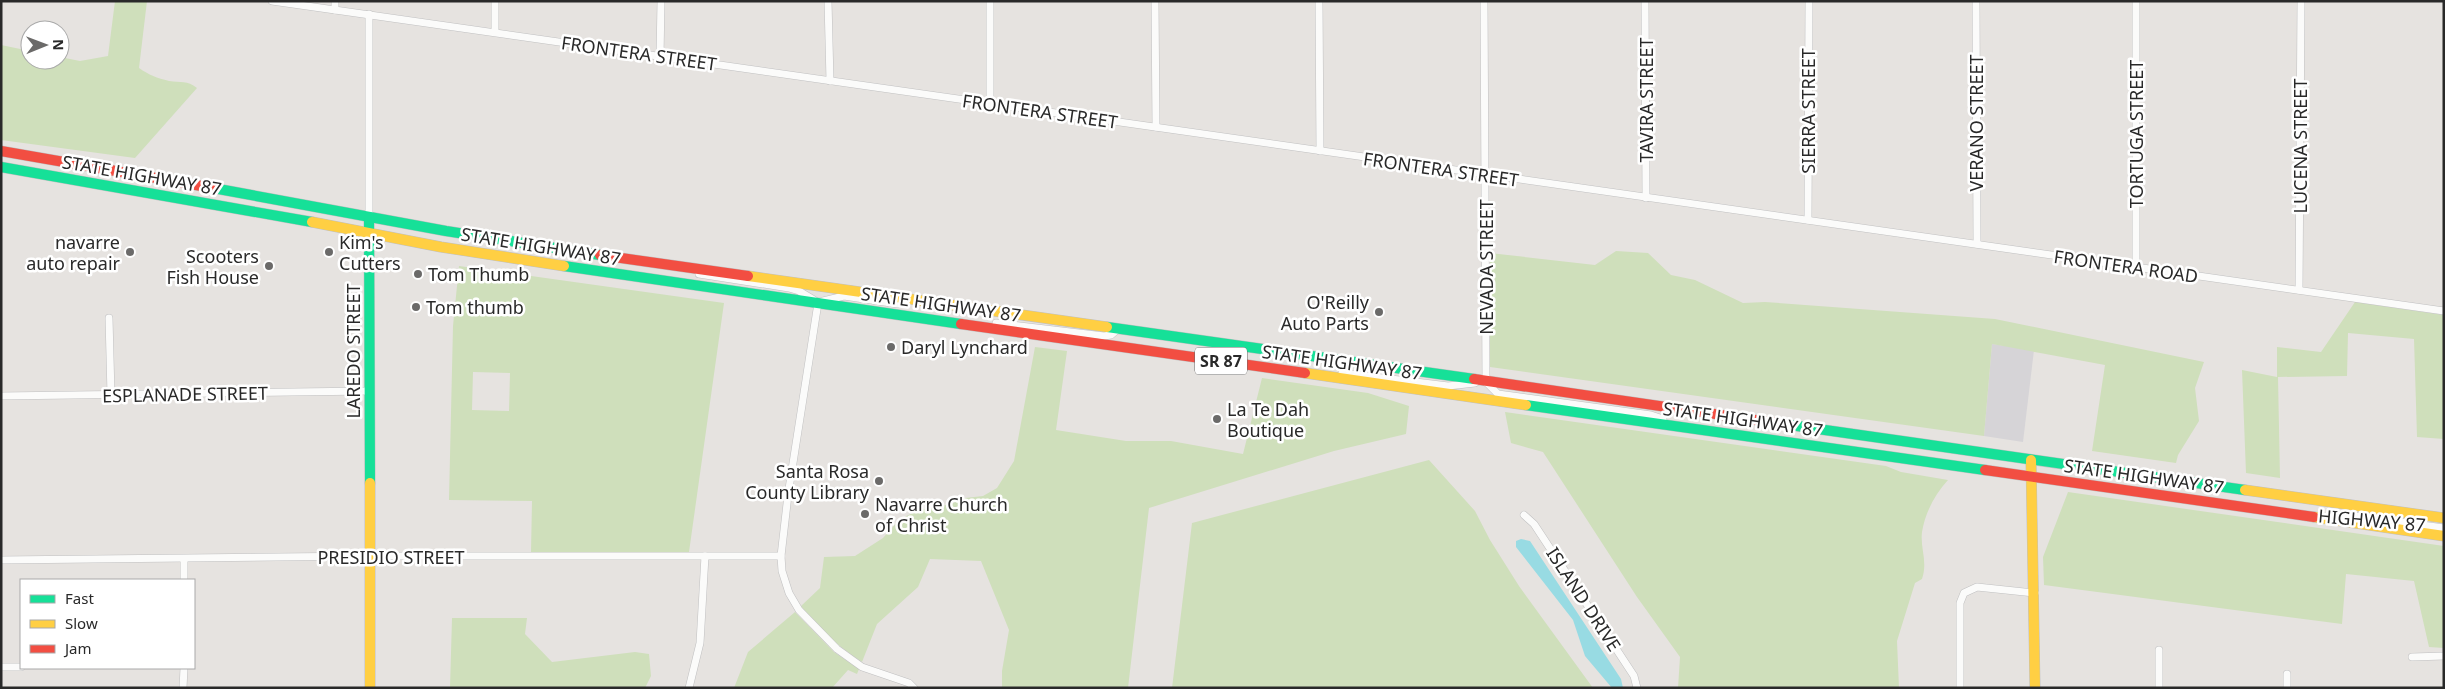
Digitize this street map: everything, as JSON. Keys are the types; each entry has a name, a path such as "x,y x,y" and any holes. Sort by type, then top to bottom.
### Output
{"main road":[{"name":"SR 87","path":"1,151 280,199 369,217 650,262 2444,518"},
{"name":"STATE HIGHWAY 87","path":"1,167 600,272 2444,536"},
{"name":"LAREDO STREET","path":"369,217 370,688"},
{"path":"2031,460 2030,477 2035,594 2035,688"}],"street":[{"name":"FRONTERA STREET","path":"272,1 495,31 660,57 1156,127 1485,176 1808,220"},
{"path":"335,1 335,10"},
{"path":"495,1 495,31"},
{"path":"660,57 661,1"},
{"path":"828,1 830,81"},
{"path":"990,1 990,104"},
{"path":"1155,1 1156,127"},
{"path":"1319,1 1320,151"},
{"name":"NEVADA STREET","path":"1484,1 1486,382"},
{"name":"TAVIRA STREET","path":"1645,1 1646,198"},
{"name":"SIERRA STREET","path":"1808,1 1808,220"},
{"name":"VERANO STREET","path":"1976,1 1977,244"},
{"name":"TORTUGA STREET","path":"2136,1 2136,267"},
{"name":"LUCENA STREET","path":"2299,290 2301,1"},
{"name":"LAREDO STREET","path":"369,14 369,217"},
{"name":"FRONTERA ROAD","path":"1808,220 2444,311"},
{"path":"650,262 711,277 789,288 799,291 818,303"},
{"path":"818,303 834,297 844,296 932,308 968,307"},
{"path":"818,303 788,495 781,556 782,571 789,593 808,622 849,659 869,670 910,683 914,688"},
{"path":"109,318 112,395"},
{"path":"960,324 992,322 1104,336 1111,335 1118,329"},
{"path":"1314,374 1354,373 1448,386 1486,382 1498,394 1651,415 1686,428"},
{"name":"ESPLANADE STREET","path":"1,396 370,391"},
{"name":"ISLAND DRIVE","path":"1524,515 1534,524 1634,676 1637,688"},
{"name":"HIGHWAY 87","path":"2300,515 2348,515 2444,528"},
{"name":"PRESIDIO STREET","path":"1,560 184,560 370,556 781,556"},
{"path":"689,688 700,643 704,556"},
{"path":"184,560 184,579"},
{"path":"1960,688 1960,603 1964,593 1977,587 2035,594"},
{"path":"2158,650 2159,688"},
{"path":"2412,657 2444,656"},
{"path":"1,667 20,667"},
{"path":"184,669 184,688"},
{"path":"2287,674 2287,688"}],"shaded area":[{"path":"1992,344 2034,350 2023,442 1984,436"}],"green space":[{"path":"115,1 147,1 139,68 157,77 169,81 187,83 197,88 135,158 1,140 1,45 20,49 20,70 70,70 70,59 80,61 108,56"},
{"path":"1616,251 1648,253 1671,275 1695,280 1743,303 1765,302 1995,319 2204,362 2195,388 2199,421 2178,455 2176,463 2092,451 2105,365 1992,344 1984,436 1490,367 1490,253 1595,265"},
{"path":"459,266 724,303 689,552 531,552 532,501 449,500 453,326","holes":["473,372 510,373 509,411 472,410"]},
{"path":"2355,302 2444,315 2444,439 2417,437 2414,339 2348,333 2347,376 2278,377 2280,478 2246,473 2242,370 2277,377 2277,347 2321,352"},
{"path":"1035,347 1067,351 1056,430 1126,441 1171,441 1243,454 1262,378 1368,393 1409,406 1406,434 1334,451 1149,508 1128,688 1002,688 1002,671 1009,630 981,561 930,559 918,587 877,624 862,662 829,637 801,606 820,588 824,557 855,556 883,538 900,519 919,510 951,504 965,498 983,496 997,488 1014,461"},
{"path":"1505,412 1886,466 1901,472 1948,480 1931,504 1923,525 1924,573 1922,579 1915,583 1897,641 1899,688 1678,688 1680,657 1637,597 1543,452 1511,443"},
{"path":"1429,460 1475,511 1490,540 1519,586 1593,688 1172,688 1192,523"},
{"path":"2068,492 2444,546 2444,648 2429,647 2414,581 2346,574 2342,624 2044,585 2043,557"},
{"path":"795,612 834,652 859,669 857,674 848,670 832,688 734,688 748,652"},
{"path":"452,618 527,618 525,634 552,662 635,652 649,654 651,676 645,688 450,688"}],"water":[{"path":"1521,539 1530,541 1621,679 1623,688 1612,688 1585,656 1573,620 1516,547 1516,541"}],"traffic: fast":[{"path":"1,167 312,222"},
{"path":"213,188 446,231 600,255"},
{"path":"369,217 370,483"},
{"path":"564,266 961,324"},
{"path":"1107,327 1474,379"},
{"path":"1526,405 1985,470"},
{"path":"1783,424 2245,490"}],"traffic: slow":[{"path":"312,222 441,247 564,266"},
{"path":"748,276 1107,327"},
{"path":"1305,373 1526,405"},
{"path":"2031,460 2035,688"},
{"path":"370,483 370,688"},
{"path":"2245,490 2444,518"},
{"path":"2314,517 2444,536"}],"traffic: jam":[{"path":"1,151 213,188"},
{"path":"600,255 748,276"},
{"path":"961,324 1305,373"},
{"path":"1474,379 1783,424"},
{"path":"1985,470 2314,517"}],"place":[{"name":"navarre auto repair","path":"130,252"},
{"name":"Kim's Cutters","path":"329,252"},
{"name":"Scooters Fish House","path":"269,266"},
{"name":"Tom Thumb","path":"418,274"},
{"name":"Tom thumb","path":"416,307"},
{"name":"O'Reilly Auto Parts","path":"1379,312"},
{"name":"Daryl Lynchard","path":"891,347"},
{"name":"La Te Dah Boutique","path":"1217,419"},
{"name":"Santa Rosa County Library","path":"879,481"},
{"name":"Navarre Church of Christ","path":"865,514"}]}
